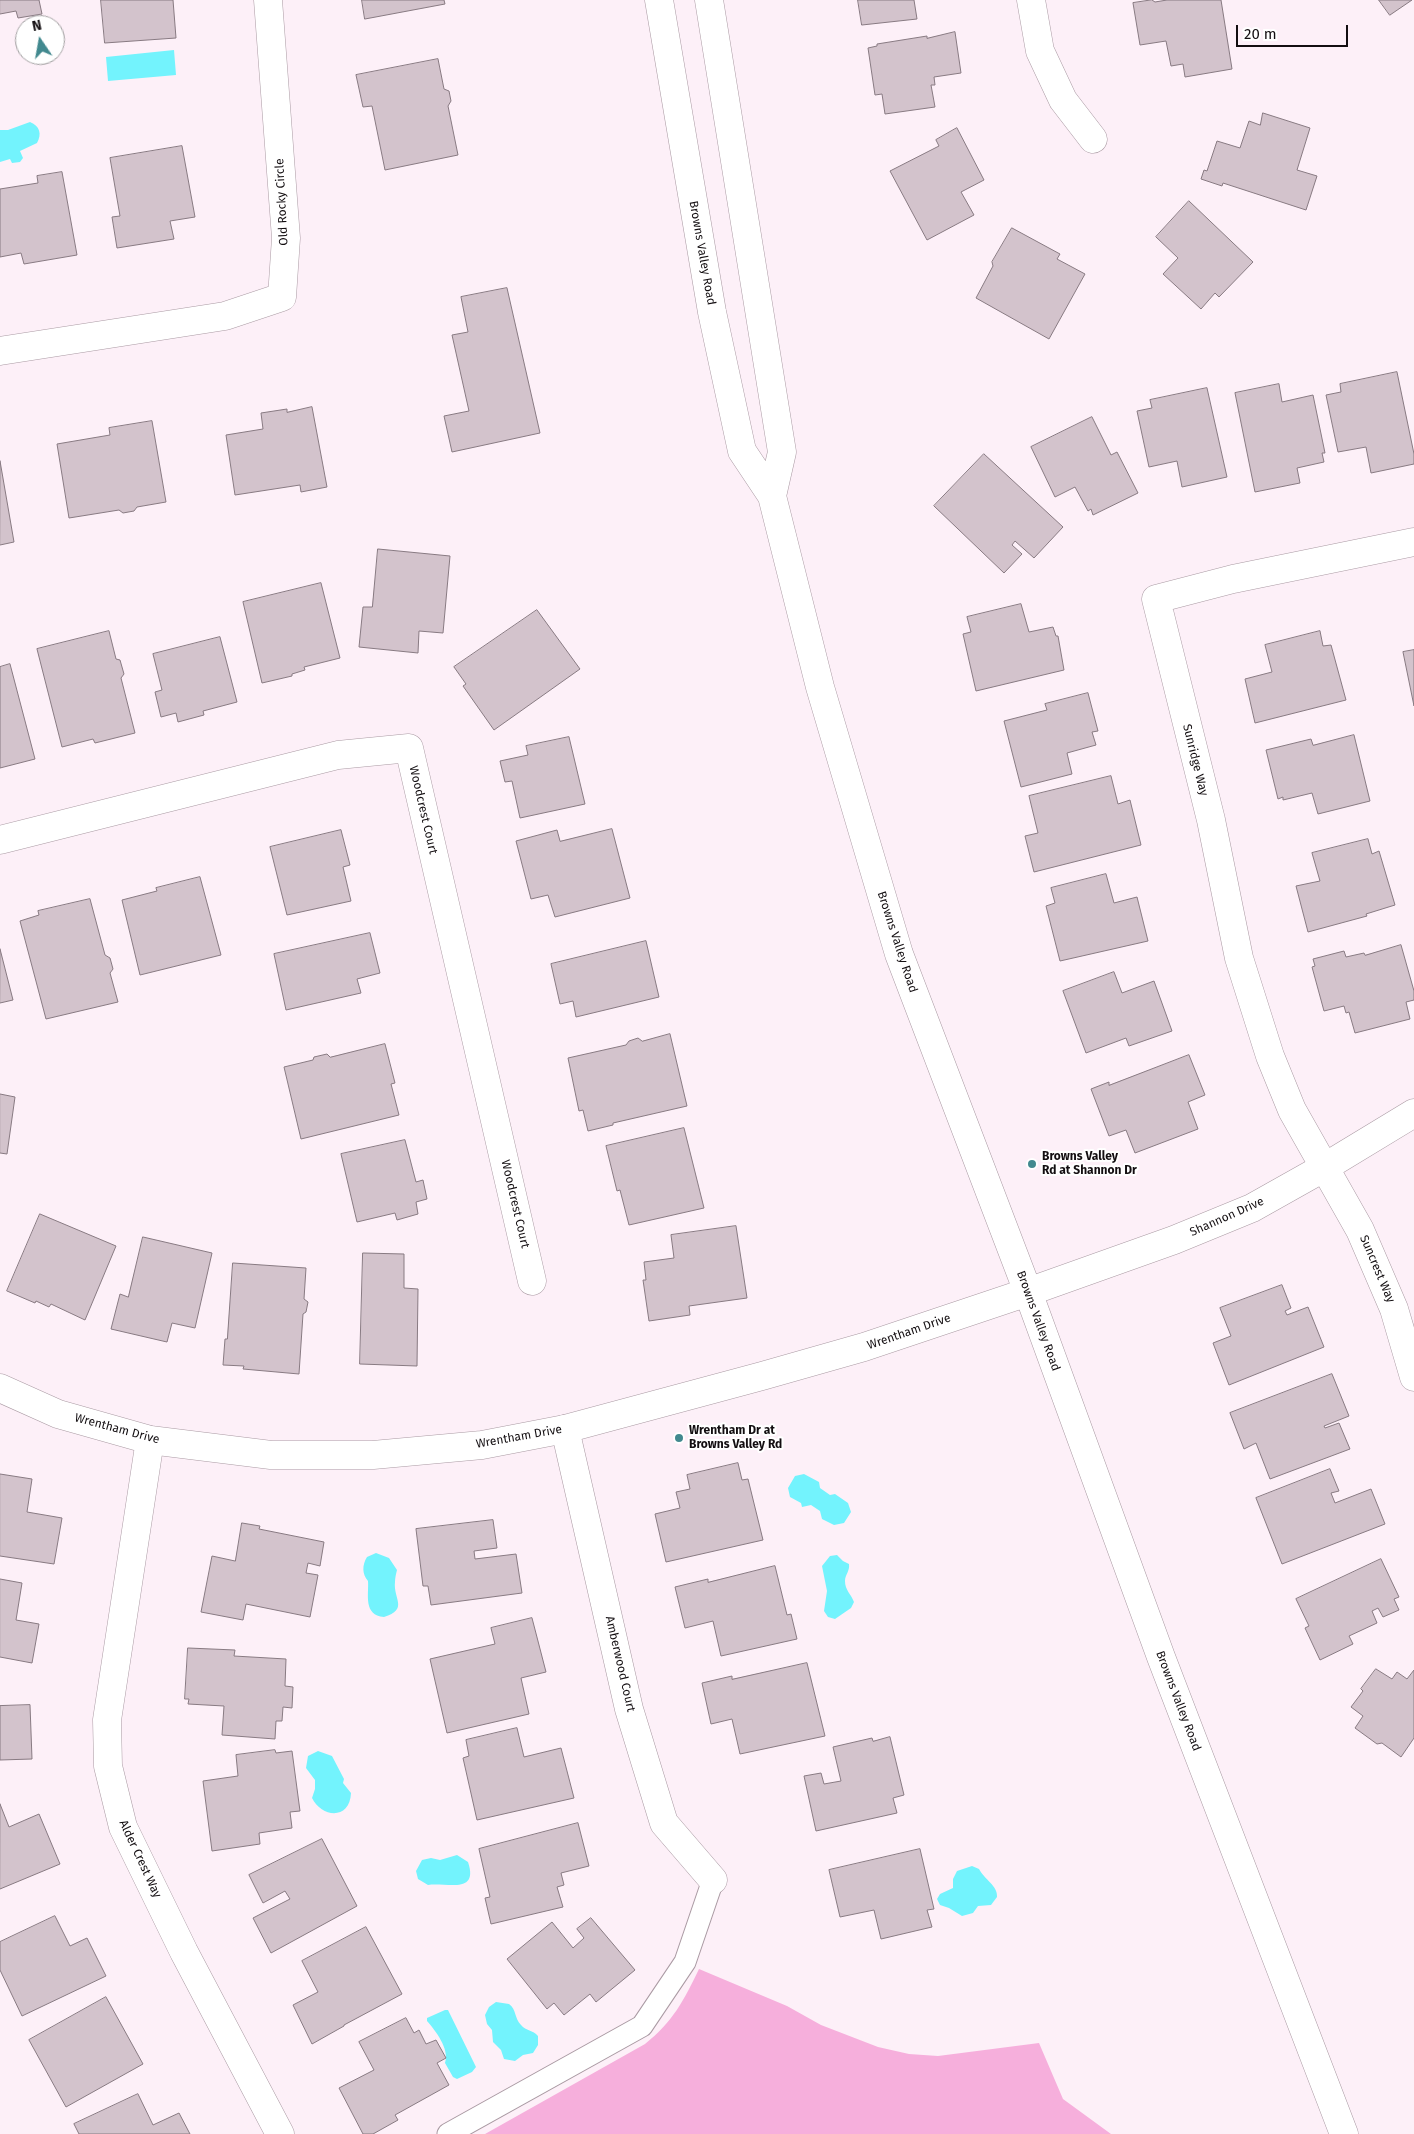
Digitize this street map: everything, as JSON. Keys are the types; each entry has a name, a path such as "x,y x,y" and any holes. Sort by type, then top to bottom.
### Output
{"street":[{"name":"Old Rocky Circle","path":"0,351 225,316 282,297 286,238 268,0"},
{"name":"Browns Valley Road","path":"659,0 712,312 742,451 772,496 820,687 899,954 1028,1292 1161,1657 1344,2134"},
{"name":"Browns Valley Road","path":"709,0 782,452 772,496"},
{"path":"1031,0 1040,51 1062,100 1093,139"},
{"name":"Sunridge Way","path":"1325,1167 1292,1110 1270,1056 1239,958 1210,820 1156,599 1233,579 1414,542"},
{"name":"Woodcrest Court","path":"0,840 338,755 409,748 532,1281"},
{"name":"Shannon Drive","path":"1028,1292 1174,1240 1252,1208 1325,1167 1414,1113"},
{"name":"Suncrest Way","path":"1325,1167 1360,1230 1387,1292 1414,1377"},
{"name":"Wrentham Drive","path":"0,1388 58,1414 150,1440 271,1455 372,1455 482,1445 565,1429 864,1347 1028,1292"},
{"name":"Amberwood Court","path":"565,1429 630,1709 664,1823 713,1880"},
{"name":"Alder Crest Way","path":"150,1440 107,1720 108,1766 123,1827 184,1952 280,2134"}],"lane":[{"path":"448,2134 642,2026 685,1962 713,1880"}],"shaded area":[{"path":"699,1969 787,2006 821,2025 878,2047 909,2054 938,2056 1039,2043 1063,2099 1111,2134 485,2134 645,2044 655,2036 677,2010"}],"water":[{"path":"174,50 176,75 108,81 106,57"},
{"path":"30,122 39,131 37,143 20,151 23,158 20,162 12,163 10,159 0,162 0,130 8,130"},
{"path":"804,1474 819,1482 820,1488 830,1495 835,1494 848,1503 851,1512 844,1523 834,1525 822,1519 820,1511 811,1505 802,1507 801,1503 790,1497 788,1488 795,1476"},
{"path":"376,1553 389,1558 397,1570 395,1588 398,1607 392,1614 384,1617 373,1612 368,1604 368,1581 364,1572 365,1560"},
{"path":"837,1555 849,1564 845,1584 854,1602 851,1608 835,1619 828,1617 824,1611 827,1591 822,1566 830,1556"},
{"path":"318,1751 332,1756 344,1779 343,1783 351,1793 346,1808 341,1812 328,1812 317,1805 312,1798 315,1780 306,1768 308,1756"},
{"path":"457,1855 468,1862 469,1879 465,1883 459,1885 428,1885 418,1879 416,1871 422,1860 431,1858 440,1860"},
{"path":"972,1866 979,1869 993,1886 997,1897 991,1905 978,1906 973,1913 962,1916 940,1905 937,1899 940,1894 953,1888 953,1879 957,1871"},
{"path":"496,2002 509,2004 521,2025 538,2036 538,2045 533,2053 523,2055 515,2061 504,2059 501,2050 493,2042 492,2030 487,2024 485,2015 489,2007"},
{"path":"448,2010 476,2067 472,2072 457,2079 453,2077 445,2063 444,2046 441,2040 427,2021 427,2018"}],"building":[{"path":"0,0 39,0 42,14 17,15 16,11 0,14"},
{"path":"101,0 173,0 176,38 105,43"},
{"path":"362,0 444,0 445,4 365,19"},
{"path":"858,0 914,0 917,19 862,25"},
{"path":"1152,0 1155,2 1167,0 1221,0 1232,69 1185,77 1183,64 1171,66 1166,41 1140,45 1133,3"},
{"path":"1379,0 1412,0 1390,15"},
{"path":"955,32 961,73 934,77 935,85 931,85 935,107 885,114 882,94 875,95 868,48 877,46 877,44 927,36 927,38"},
{"path":"438,59 444,89 449,91 451,101 448,106 458,155 385,170 372,106 363,107 356,75"},
{"path":"1263,113 1310,128 1297,170 1317,176 1306,210 1223,183 1222,186 1201,179 1204,170 1207,171 1217,141 1240,148 1249,121 1260,125"},
{"path":"957,128 984,180 961,192 974,215 927,240 890,171 939,146 936,140"},
{"path":"182,146 195,217 170,221 174,239 117,248 112,217 120,216 110,158"},
{"path":"62,172 77,255 24,264 21,253 0,257 0,189 38,183 37,176"},
{"path":"1189,201 1253,262 1219,297 1215,293 1201,309 1163,274 1178,258 1156,237"},
{"path":"1012,228 1060,254 1057,259 1085,274 1049,339 976,298 993,266 992,262"},
{"path":"507,288 540,433 452,452 444,416 469,411 452,335 468,332 461,297"},
{"path":"1397,372 1414,454 1414,464 1371,473 1366,447 1338,452 1326,395 1341,392 1340,384"},
{"path":"1279,384 1282,402 1313,395 1325,453 1322,453 1324,462 1297,468 1300,483 1255,492 1235,393"},
{"path":"1207,388 1227,477 1182,487 1177,461 1149,467 1137,411 1152,408 1150,400"},
{"path":"312,407 327,487 301,492 300,485 235,495 226,435 263,429 261,413 287,409 287,412"},
{"path":"1092,417 1111,455 1117,452 1138,493 1093,515 1091,509 1088,511 1075,487 1055,497 1031,447"},
{"path":"152,421 166,502 137,507 134,511 123,513 119,510 69,518 57,444 110,435 109,428"},
{"path":"984,454 1063,527 1034,558 1015,541 1012,545 1022,554 1004,573 934,506"},
{"path":"0,461 14,542 0,545"},
{"path":"378,549 450,556 443,633 419,631 418,653 359,647 363,607 372,607"},
{"path":"321,583 340,658 304,667 305,670 292,674 292,676 262,683 243,602"},
{"path":"1021,604 1029,632 1053,627 1056,636 1058,636 1064,670 976,691 963,634 971,632 967,617"},
{"path":"537,610 580,669 494,730 463,686 466,684 454,667"},
{"path":"109,631 116,659 120,660 124,674 121,678 135,733 95,743 93,739 62,747 37,649"},
{"path":"1320,631 1323,646 1331,645 1346,700 1255,723 1245,679 1272,672 1265,645"},
{"path":"220,637 237,702 203,711 204,715 178,722 176,713 161,717 155,692 162,690 153,654"},
{"path":"1414,650 1414,706 1403,652"},
{"path":"10,664 35,759 0,768 0,667"},
{"path":"1088,693 1098,731 1092,732 1096,745 1067,753 1072,774 1021,787 1004,721 1047,710 1045,704"},
{"path":"1354,735 1370,801 1318,814 1312,793 1283,800 1283,797 1278,799 1266,750 1311,739 1313,745"},
{"path":"569,737 585,804 520,818 512,781 505,782 500,761 528,755 526,746"},
{"path":"1111,776 1118,804 1130,800 1141,845 1034,872 1025,836 1038,833 1029,796"},
{"path":"612,829 630,898 555,917 548,895 531,899 516,841 557,830 560,841"},
{"path":"341,830 350,865 343,867 351,901 287,915 270,847"},
{"path":"1368,839 1372,854 1379,851 1395,905 1366,914 1367,916 1308,932 1296,886 1320,881 1312,853"},
{"path":"1106,874 1114,903 1137,897 1148,941 1060,961 1046,906 1055,903 1051,888"},
{"path":"200,877 221,955 140,975 122,900 157,891 156,888"},
{"path":"90,899 105,955 110,958 113,969 110,973 118,1002 46,1019 20,921 39,915 38,911"},
{"path":"370,933 380,973 357,979 361,993 286,1010 274,954"},
{"path":"646,941 659,997 576,1017 573,1001 560,1004 551,964"},
{"path":"1401,945 1414,991 1414,1000 1406,1002 1410,1019 1355,1033 1349,1012 1346,1013 1344,1006 1324,1011 1312,967 1315,966 1313,959 1344,951 1346,957 1364,953 1365,955"},
{"path":"0,949 13,1000 0,1003"},
{"path":"1114,972 1122,993 1154,981 1172,1031 1129,1046 1126,1038 1086,1053 1063,991"},
{"path":"670,1034 687,1106 613,1123 613,1125 588,1131 583,1110 579,1111 568,1058 626,1045 629,1041 638,1038 642,1041"},
{"path":"385,1044 395,1083 391,1084 399,1115 301,1139 284,1067 313,1060 314,1057 327,1054 330,1057"},
{"path":"1189,1055 1205,1095 1188,1102 1198,1129 1135,1153 1126,1130 1109,1136 1091,1089 1109,1082 1109,1085"},
{"path":"0,1094 15,1097 7,1154 0,1153"},
{"path":"684,1128 704,1208 629,1225 620,1190 617,1191 606,1146"},
{"path":"405,1140 416,1182 423,1180 427,1199 416,1202 418,1214 397,1220 395,1213 357,1222 341,1154"},
{"path":"40,1214 116,1246 85,1320 51,1304 49,1307 36,1301 35,1303 7,1291"},
{"path":"736,1226 747,1298 689,1306 690,1315 649,1321 643,1280 646,1280 644,1262 674,1258 671,1235"},
{"path":"143,1237 212,1253 195,1328 172,1323 167,1342 111,1329 120,1294 128,1297"},
{"path":"363,1253 404,1254 404,1288 418,1289 417,1366 360,1364"},
{"path":"233,1263 306,1268 304,1299 308,1302 306,1312 303,1314 299,1374 243,1369 244,1366 223,1365"},
{"path":"1282,1285 1291,1308 1285,1311 1287,1315 1308,1307 1324,1347 1229,1385 1213,1343 1231,1336 1220,1308"},
{"path":"1332,1374 1349,1416 1324,1426 1325,1428 1339,1423 1350,1449 1270,1479 1256,1443 1244,1449 1230,1413"},
{"path":"738,1463 742,1480 748,1479 763,1540 666,1562 655,1514 680,1508 676,1492 690,1489 687,1475"},
{"path":"1330,1469 1339,1491 1331,1493 1335,1503 1371,1489 1385,1524 1282,1564 1256,1498"},
{"path":"0,1474 32,1479 27,1512 62,1518 54,1564 0,1556"},
{"path":"493,1520 497,1548 474,1551 475,1559 516,1554 522,1593 431,1605 428,1586 423,1586 416,1529"},
{"path":"242,1523 260,1526 259,1529 324,1542 320,1566 308,1563 306,1573 318,1575 310,1617 246,1604 243,1620 201,1612 212,1556 235,1561"},
{"path":"1381,1559 1399,1597 1394,1599 1399,1610 1383,1617 1378,1608 1372,1611 1377,1623 1349,1636 1353,1644 1320,1660 1305,1628 1309,1626 1296,1599"},
{"path":"775,1566 787,1615 791,1614 797,1639 721,1656 713,1621 685,1628 675,1587 708,1579 708,1582"},
{"path":"0,1579 22,1583 16,1620 39,1624 32,1663 0,1657"},
{"path":"532,1618 546,1672 521,1678 529,1714 447,1733 430,1659 495,1644 491,1628"},
{"path":"188,1648 235,1650 234,1656 286,1659 285,1686 293,1687 292,1708 283,1707 282,1721 276,1721 275,1739 222,1735 224,1706 188,1704 189,1699 185,1699"},
{"path":"807,1663 825,1736 740,1754 732,1719 711,1724 702,1683 732,1676 732,1679"},
{"path":"1376,1669 1392,1679 1397,1672 1407,1679 1414,1670 1414,1738 1401,1757 1382,1743 1377,1744 1355,1728 1363,1716 1351,1707 1363,1691 1361,1689"},
{"path":"30,1705 32,1759 0,1760 0,1706"},
{"path":"517,1728 524,1757 561,1748 574,1798 477,1820 463,1758 469,1756 466,1740"},
{"path":"890,1737 904,1795 893,1798 897,1813 816,1831 804,1776 821,1773 824,1784 841,1781 833,1747 872,1738 873,1741"},
{"path":"275,1750 276,1753 292,1751 300,1811 290,1812 292,1828 259,1833 260,1844 212,1851 203,1781 238,1776 236,1755"},
{"path":"0,1804 9,1827 39,1814 60,1864 0,1889"},
{"path":"578,1823 589,1866 561,1873 564,1885 557,1887 563,1907 491,1924 485,1898 490,1897 479,1849"},
{"path":"322,1839 357,1906 271,1953 253,1918 290,1899 285,1891 263,1903 249,1875"},
{"path":"920,1849 934,1909 927,1910 932,1927 881,1939 874,1910 840,1917 829,1870"},
{"path":"55,1916 70,1946 87,1938 106,1976 22,2016 0,1970 0,1942"},
{"path":"591,1918 635,1970 596,2002 590,1994 564,2015 554,2003 547,2009 507,1959 552,1922 573,1948 584,1938 577,1929"},
{"path":"366,1927 402,1994 312,2044 293,2005 318,1992 302,1961"},
{"path":"106,1997 143,2064 66,2107 29,2040"},
{"path":"406,2018 414,2033 419,2030 426,2044 436,2040 446,2058 437,2063 449,2085 395,2115 398,2120 373,2134 363,2134 339,2088 374,2070 359,2042"},
{"path":"138,2094 153,2125 179,2113 190,2134 79,2134 74,2124"}],"place":[{"name":"Browns Valley Rd at Shannon Dr","path":"1032,1164"},
{"name":"Wrentham Dr at Browns Valley Rd","path":"679,1438"}]}
